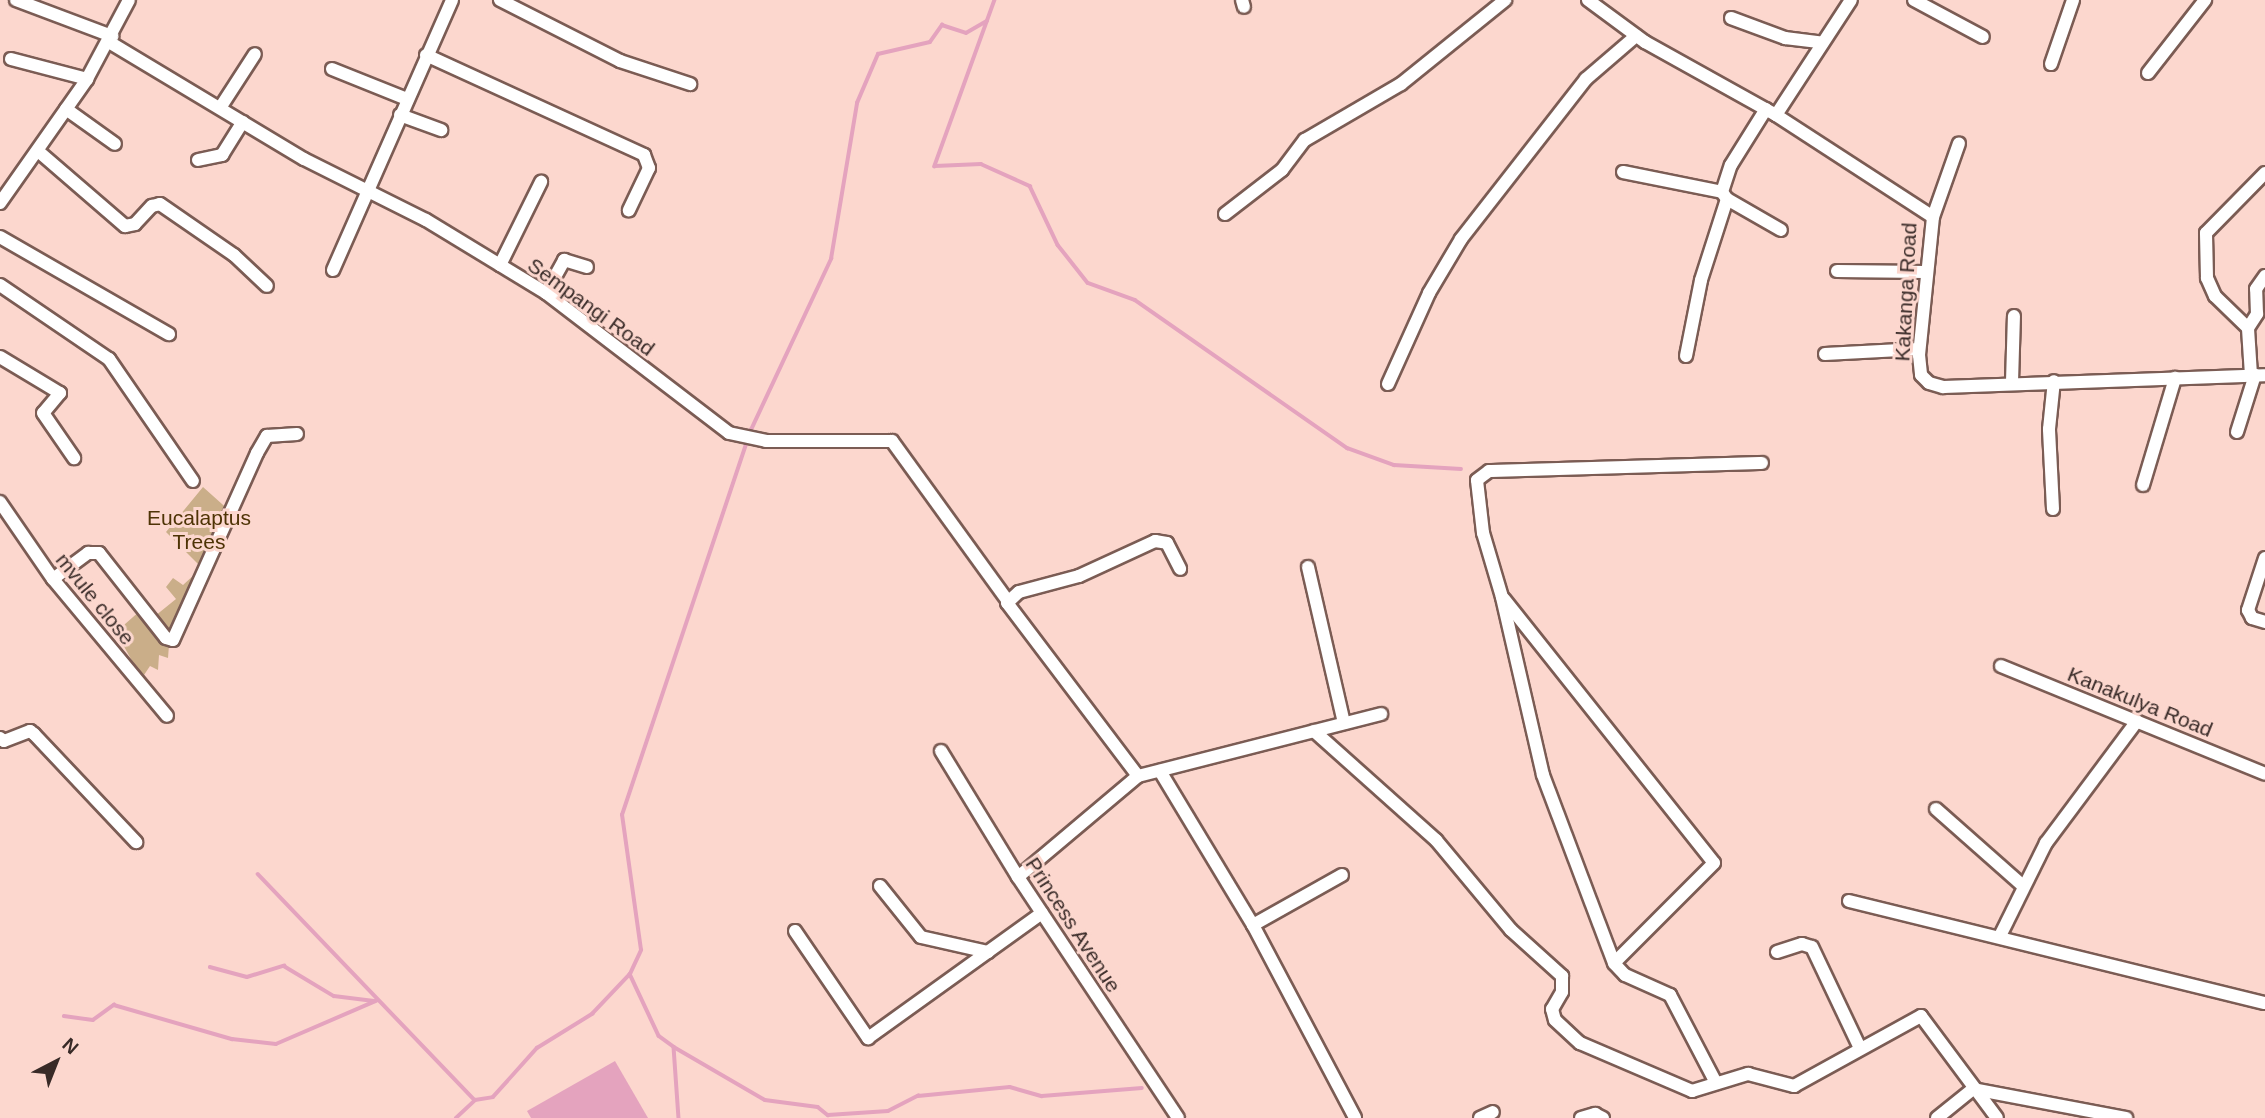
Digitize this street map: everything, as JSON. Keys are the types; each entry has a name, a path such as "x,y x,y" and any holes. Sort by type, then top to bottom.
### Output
{"street":[{"name":"Sempangi Road","path":"16,0 110,39 243,122 368,193 426,220 546,293 730,433 766,441 892,441 1009,601"},
{"path":"1,199 38,151 87,79 129,0"},
{"path":"333,270 452,0"},
{"path":"500,0 620,61 690,83"},
{"path":"1225,214 1282,170 1305,140 1401,84 1505,0"},
{"name":"Kakanga Road","path":"1588,0 1636,36 1771,112 1933,217 1925,272 1919,349 1921,375 1935,386 2257,375"},
{"path":"1686,356 1701,280 1742,143 1771,112 1852,0"},
{"path":"1914,0 1983,37"},
{"path":"2051,64 2073,0"},
{"path":"2148,73 2205,0"},
{"path":"1731,18 1784,38 1823,43"},
{"path":"1388,384 1429,293 1461,239 1586,79 1636,36"},
{"path":"220,108 255,54"},
{"path":"426,55 644,155 649,168 629,210"},
{"path":"11,59 87,79"},
{"path":"332,69 408,99"},
{"path":"66,109 115,144"},
{"path":"400,116 441,130"},
{"path":"198,160 222,155 243,122"},
{"path":"1933,217 1959,143"},
{"path":"38,151 125,226 135,225 152,206 160,204 234,255 267,286"},
{"path":"1623,172 1725,196 1781,230"},
{"path":"2237,432 2257,375 2248,328 2215,296 2207,278 2206,233 2265,173"},
{"path":"500,265 541,182"},
{"path":"0,237 169,334"},
{"path":"546,293 564,260 587,267"},
{"path":"1837,271 1925,272"},
{"path":"2248,328 2257,313 2256,289 2265,276"},
{"path":"0,285 109,359 193,481"},
{"path":"2012,382 2014,316"},
{"path":"1825,354 1919,349"},
{"path":"0,357 60,393 43,413 74,458"},
{"path":"2143,485 2175,377"},
{"path":"2053,509 2049,429 2054,381"},
{"path":"53,579 88,553 99,553 166,638 173,640 267,436 297,434"},
{"path":"1715,1081 1670,995 1625,975 1614,963 1543,775 1477,496 1478,480 1489,471 1762,463"},
{"name":"mvule close","path":"0,502 53,579 167,716"},
{"path":"1138,776 1010,610 1009,601 1019,592 1096,570 1155,541 1167,543 1180,569"},
{"path":"2265,558 2248,610 2252,618 2265,622"},
{"path":"1308,567 1344,723"},
{"path":"1502,597 1714,863 1614,963"},
{"name":"Kanakulya Road","path":"2001,666 2265,774"},
{"path":"1017,877 1138,776 1381,714"},
{"path":"2000,936 2046,844 2137,721"},
{"path":"0,738 4,741 30,731 34,734 136,842"},
{"path":"1314,731 1436,840 1511,930 1562,976 1562,992 1552,1009 1555,1020 1580,1043 1692,1091 1715,1081 1748,1074 1794,1086 1921,1016 1997,1118"},
{"name":"Princess Avenue","path":"941,751 1017,877 1178,1118"},
{"path":"1160,771 1253,925 1355,1118"},
{"path":"1936,809 2023,886"},
{"path":"1253,925 1342,875"},
{"path":"880,886 921,937 988,951"},
{"path":"1849,901 2265,1003"},
{"path":"795,931 868,1038 1042,913"},
{"path":"1777,952 1802,944 1812,947 1860,1048"},
{"path":"1937,1118 1973,1089 2126,1118"},
{"path":"1480,1118 1493,1112"},
{"path":"1581,1118 1595,1114 1603,1118"}],"green space":[{"name":"Eucalaptus Trees","path":"203,487 241,521 230,523 204,570 166,532"},
{"path":"195,574 171,636 155,616 176,599 166,587 173,578 183,585"},
{"path":"141,610 169,645 168,658 159,655 158,670 150,666 144,675 136,668 116,632"}],"shaded area":[{"path":"615,1061 648,1118 531,1118 527,1111"}],"waterway":[{"path":"995,0 935,166 981,164 1030,186 1058,245 1088,283 1135,300 1347,448 1394,465 1461,469"},
{"path":"456,1118 475,1100 493,1097 537,1048 592,1014 630,974 641,950 622,815 751,430 831,259 857,103 878,54 930,42 942,25 966,33 987,21"},
{"path":"258,874 475,1100"},
{"path":"210,967 247,977 284,966 334,996 374,1001"},
{"path":"630,974 659,1036 674,1047 679,1118"},
{"path":"64,1016 93,1020 114,1005 232,1039 276,1044 376,1001"},
{"path":"674,1047 765,1100 818,1107 828,1115 888,1111 918,1096 1010,1087 1042,1096 1142,1088"}]}
